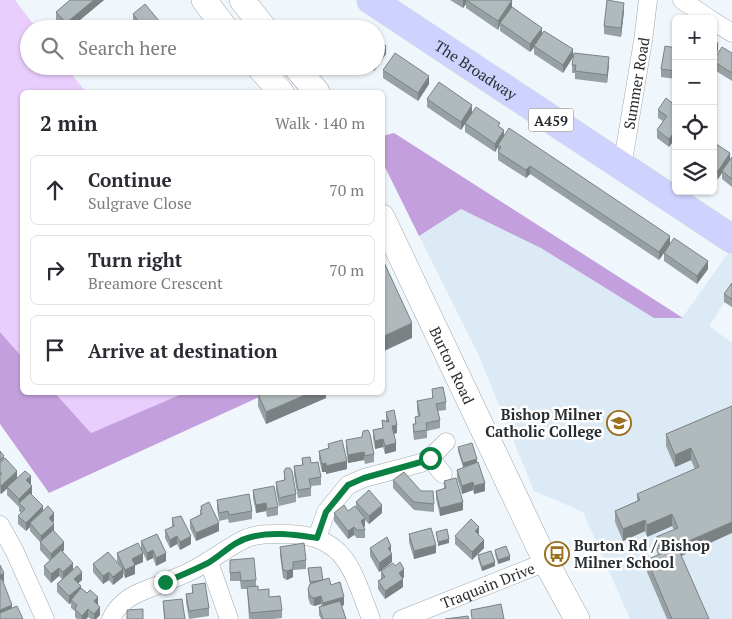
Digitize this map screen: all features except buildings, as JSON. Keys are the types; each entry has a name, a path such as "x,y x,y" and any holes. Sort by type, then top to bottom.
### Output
{"main road":[{"path":"204,0 220,20"},
{"path":"231,0 240,16 236,20"},
{"path":"242,0 259,20"},
{"name":"The Broadway","path":"371,0 732,238"},
{"path":"266,75 279,90"},
{"path":"303,75 314,90"},
{"name":"Burton Road","path":"385,223 546,562 577,619"}],"street":[{"name":"Summer Road","path":"622,167 648,0"},
{"path":"682,0 704,15"},
{"path":"717,23 732,33"},
{"path":"317,538 326,512 348,485 364,478 421,462 430,458 446,442"},
{"path":"430,458 443,474"},
{"path":"0,525 14,550 45,619"},
{"path":"111,619 122,603 135,593 209,562 249,537 266,534 293,534 317,538 328,543 339,552 348,564 371,619"},
{"path":"209,562 229,619"},
{"name":"Traquain Drive","path":"402,619 546,562"}],"shaded area":[{"path":"0,0 15,0 30,20 20,20 20,75 72,75 84,90 20,90 20,355 0,332"},
{"name":"Bishop Milner Catholic College","path":"394,133 682,318 729,252 732,254 732,291 709,326 732,343 732,619 630,619 583,512 534,491 478,354 385,167 385,135"},
{"path":"394,133 683,318 654,318 541,248 461,209 419,236 385,167 385,135"},
{"path":"0,332 20,355 20,395 57,395 91,433 179,395 264,395 49,493 0,424"},
{"path":"57,395 179,395 91,433"}],"place":[{"name":"Bishop Milner Catholic College","path":"619,423"},
{"name":"Burton Rd / Bishop Milner School","path":"557,554"}],"route":[{"path":"165,582 209,562 249,537 266,534 293,534 317,538 326,512 348,485 364,478 430,458"}]}
